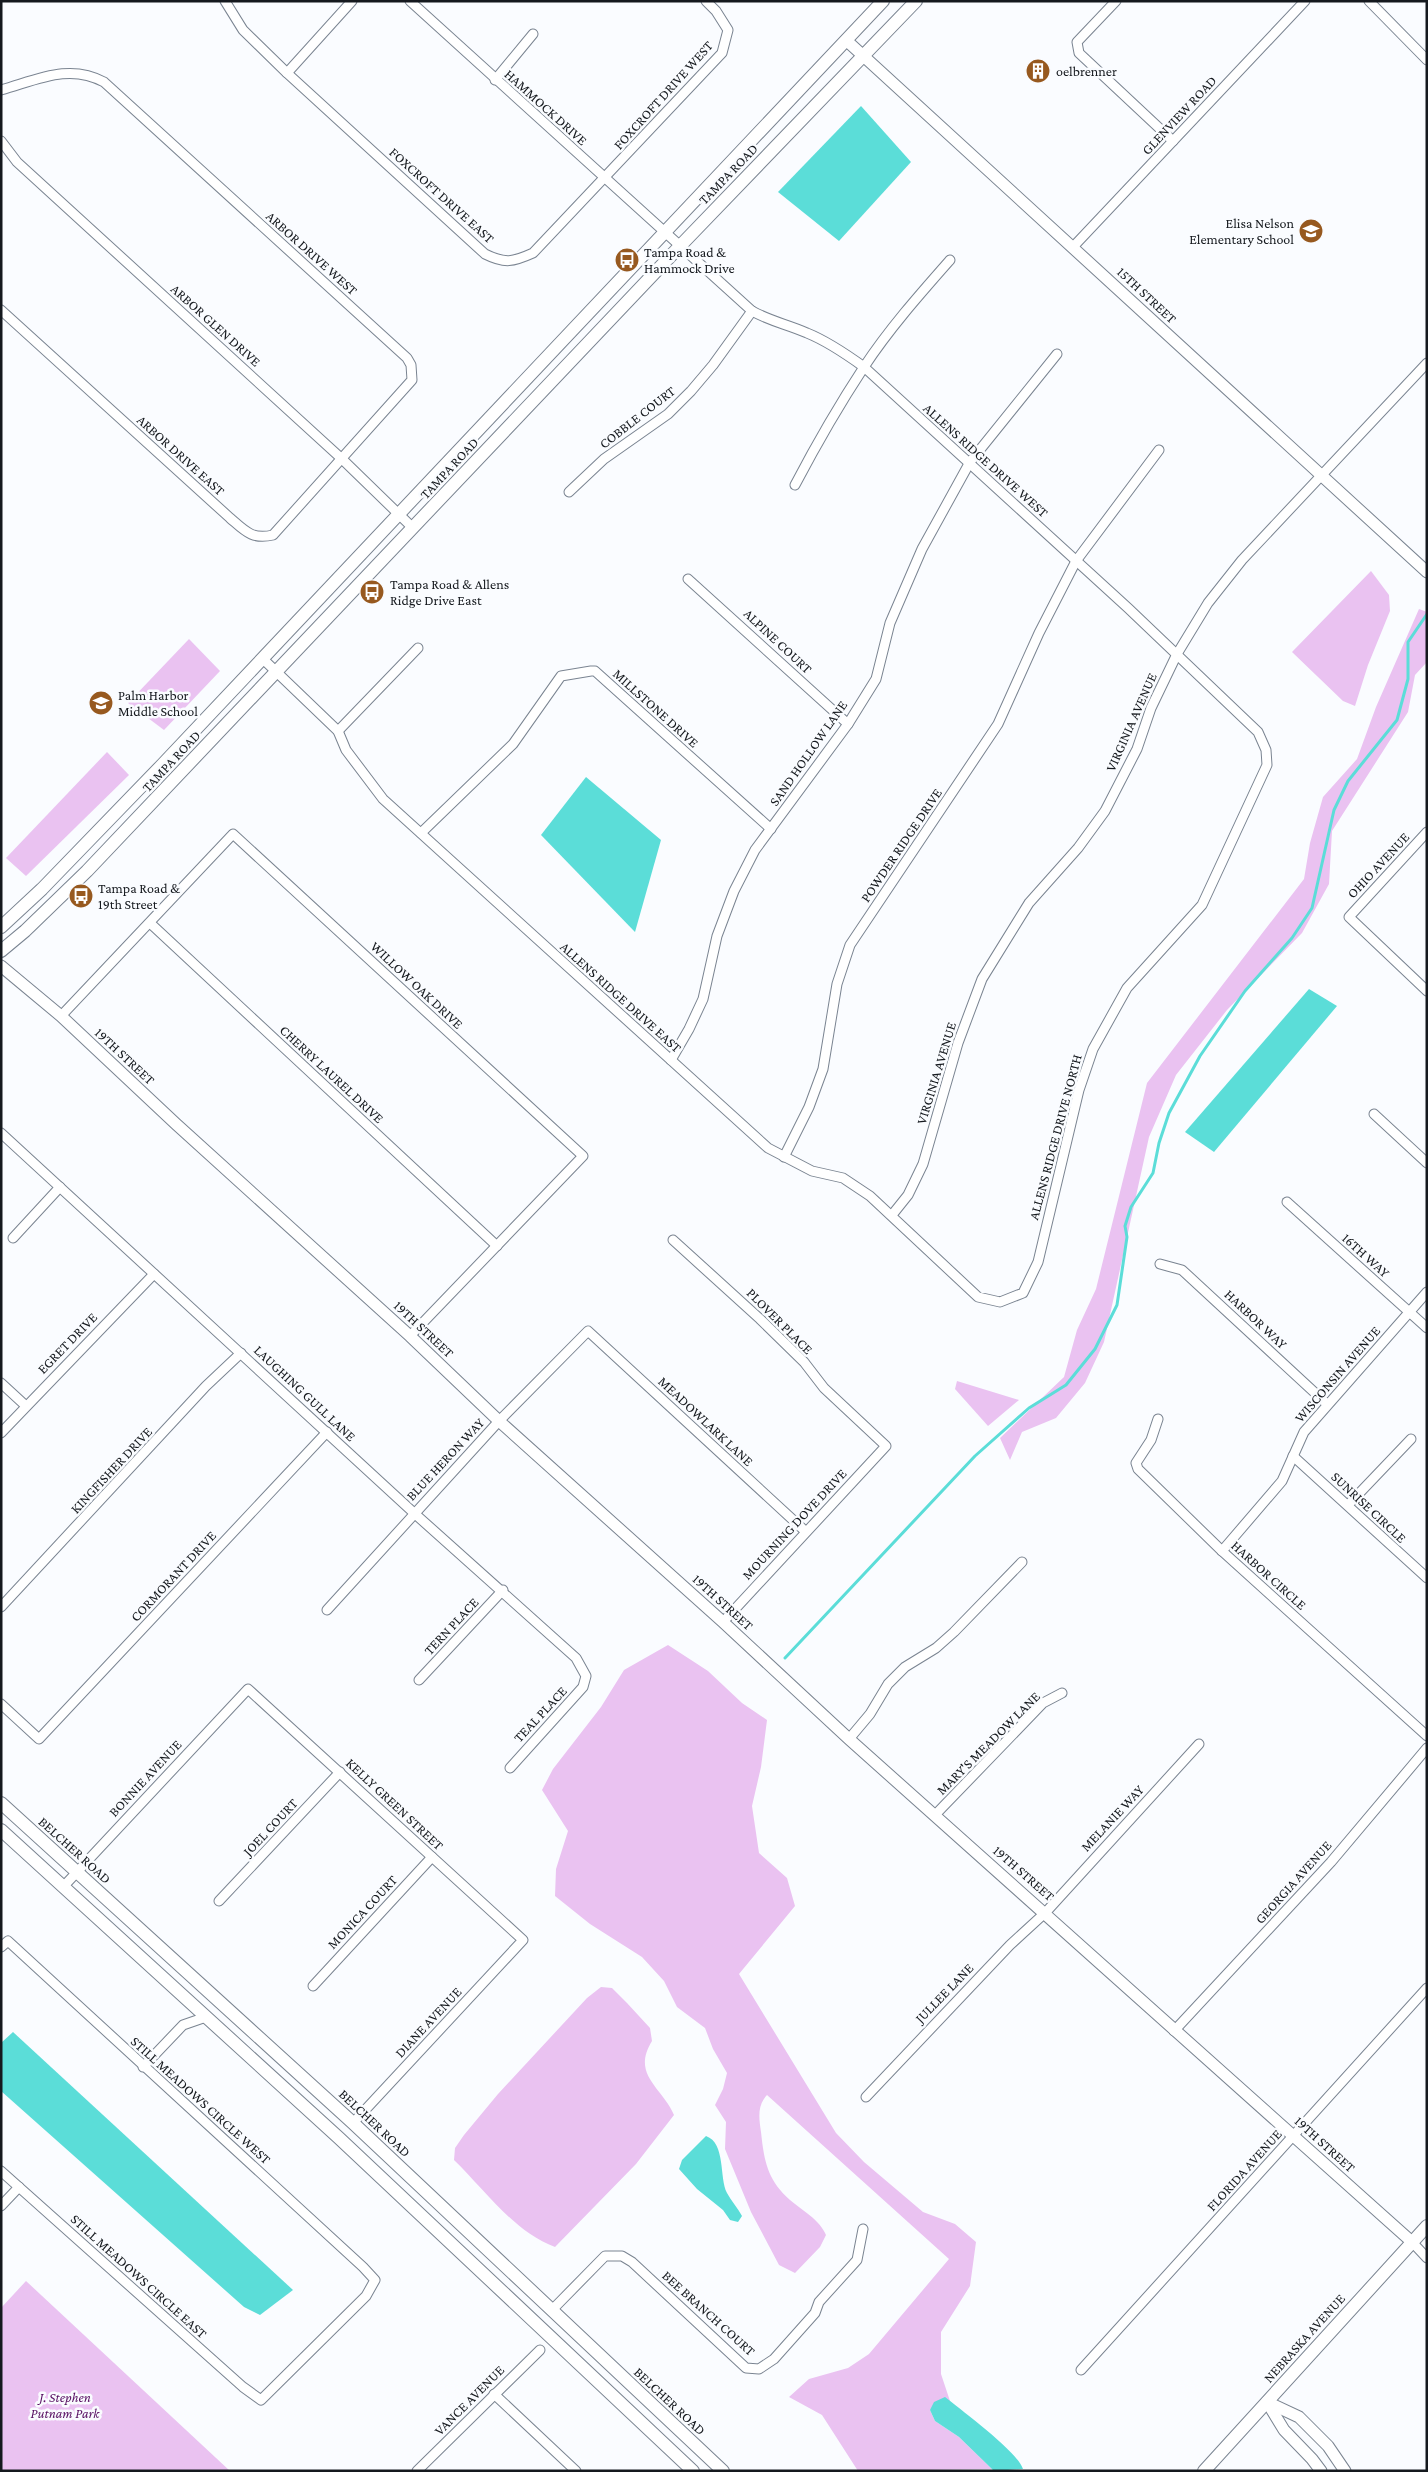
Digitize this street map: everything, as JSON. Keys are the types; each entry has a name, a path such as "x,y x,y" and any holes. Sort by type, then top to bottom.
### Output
{"main road":[{"name":"TAMPA ROAD","path":"1,927 48,883 263,659 883,1"},
{"name":"TAMPA ROAD","path":"1,951 25,931 80,878 681,245 916,1"},
{"path":"162,765 176,778"},
{"name":"BELCHER ROAD","path":"1,1803 353,2123 723,2471"},
{"path":"1,1830 340,2138 694,2471"},
{"name":"NEBRASKA AVENUE","path":"1204,2471 1427,2226"}],"street":[{"name":"FOXCROFT DRIVE EAST","path":"225,1 243,30 287,73 486,254 496,259 513,262 533,253 606,178"},
{"path":"287,73 352,1"},
{"name":"HAMMOCK DRIVE","path":"410,1 495,80 665,231"},
{"name":"FOXCROFT DRIVE WEST","path":"606,178 722,53 728,30 716,11 706,1"},
{"path":"1116,1 1077,42 1079,54 1173,141"},
{"name":"GLENVIEW ROAD","path":"1073,247 1305,1"},
{"path":"1369,1 1427,60"},
{"path":"495,80 533,34"},
{"name":"15TH STREET","path":"846,41 1427,572"},
{"name":"ARBOR DRIVE WEST","path":"1,90 61,73 88,74 104,82 406,358 410,366 412,380 342,459"},
{"name":"ARBOR GLEN DRIVE","path":"1,141 17,162 342,459 413,528"},
{"name":"ALLENS RIDGE DRIVE WEST","path":"665,231 752,310 771,322 806,332 838,349 864,367 970,462 1177,654 1258,732 1264,742"},
{"path":"795,485 864,367 910,306 950,260"},
{"name":"ARBOR DRIVE EAST","path":"1,310 247,532 260,538 273,534 342,459"},
{"name":"COBBLE COURT","path":"569,492 604,459 668,414 713,365 752,310"},
{"name":"SAND HOLLOW LANE","path":"671,1060 689,1029 703,999 714,944 734,891 755,850 848,724 876,680 890,623 929,535 970,462 1041,370 1057,354"},
{"name":"VIRGINIA AVENUE","path":"892,1215 908,1195 923,1164 958,1044 982,979 1030,903 1078,848 1105,811 1137,749 1151,708 1177,654 1208,603 1242,560 1427,363"},
{"name":"POWDER RIDGE DRIVE","path":"784,1157 808,1107 823,1069 837,984 850,945 998,724 1039,633 1076,561 1159,450"},
{"name":"ALPINE COURT","path":"688,579 848,724"},
{"path":"338,731 418,648"},
{"name":"ALLENS RIDGE DRIVE EAST","path":"263,659 338,731 346,750 383,799 768,1148 812,1171 843,1178 870,1196 892,1215 978,1297 1000,1302"},
{"name":"MILLSTONE DRIVE","path":"421,833 513,744 561,676 591,671 595,671 771,830"},
{"name":"ALLENS RIDGE DRIVE NORTH","path":"1000,1302 1023,1293 1038,1262 1079,1090 1093,1049 1127,988 1202,904 1267,765 1264,742"},
{"name":"OHIO AVENUE","path":"1427,832 1349,917 1427,990"},
{"name":"WILLOW OAK DRIVE","path":"61,1016 233,834 583,1156 410,1336"},
{"name":"CHERRY LAUREL DRIVE","path":"150,922 497,1246"},
{"name":"19TH STREET","path":"1,966 61,1016 176,1124 410,1336 499,1421 723,1622 849,1739 1046,1912 1174,2031 1412,2242 1427,2258"},
{"path":"1374,1114 1427,1163"},
{"name":"LAUGHING GULL LANE","path":"1,1133 414,1513 576,1658 586,1676"},
{"path":"13,1238 60,1187"},
{"name":"16TH WAY","path":"1286,1202 1427,1328"},
{"name":"PLOVER PLACE","path":"673,1240 760,1319 804,1362 824,1388 886,1446"},
{"name":"HARBOR WAY","path":"1160,1264 1182,1270 1327,1404"},
{"name":"EGRET DRIVE","path":"1,1433 154,1274"},
{"name":"WISCONSIN AVENUE","path":"1222,1550 1282,1481 1304,1432 1427,1292"},
{"name":"BLUE HERON WAY","path":"327,1610 499,1421 588,1330"},
{"name":"MEADOWLARK LANE","path":"588,1330 805,1531"},
{"name":"KINGFISHER DRIVE","path":"1,1607 206,1386 241,1353"},
{"path":"1,1383 26,1406"},
{"name":"HARBOR CIRCLE","path":"1158,1419 1151,1440 1136,1463 1138,1469 1222,1550 1427,1736"},
{"name":"CORMORANT DRIVE","path":"1,1704 39,1738 327,1432"},
{"path":"1348,1505 1411,1439"},
{"name":"MOURNING DOVE DRIVE","path":"723,1622 805,1531 886,1446"},
{"name":"SUNRISE CIRCLE","path":"1294,1456 1427,1578"},
{"path":"849,1739 870,1714 888,1684 905,1667 936,1648 954,1632 1022,1562"},
{"name":"TERN PLACE","path":"419,1680 502,1590"},
{"name":"TEAL PLACE","path":"510,1768 583,1687 586,1676"},
{"name":"KELLY GREEN STREET","path":"248,1689 523,1940"},
{"name":"BONNIE AVENUE","path":"63,1886 248,1689"},
{"name":"MARY'S MEADOW LANE","path":"935,1814 1044,1703 1062,1693"},
{"name":"MELANIE WAY","path":"1046,1912 1200,1744"},
{"name":"GEORGIA AVENUE","path":"1174,2031 1331,1862 1427,1748"},
{"name":"JOEL COURT","path":"219,1902 340,1772"},
{"name":"MONICA COURT","path":"313,1986 432,1857"},
{"name":"JULLEE LANE","path":"866,2097 997,1958 1046,1912"},
{"name":"DIANE AVENUE","path":"353,2123 523,1940"},
{"name":"STILL MEADOWS CIRCLE WEST","path":"4,1944 144,2067 364,2267 375,2280 366,2296 260,2400"},
{"name":"FLORIDA AVENUE","path":"1081,2370 1427,1988"},
{"path":"144,2067 183,2025 206,2017"},
{"name":"STILL MEADOWS CIRCLE EAST","path":"1,2171 243,2387 260,2400"},
{"path":"1,2206 19,2187"},
{"name":"BEE BRANCH COURT","path":"552,2310 604,2256 622,2256 632,2262 746,2368 759,2369 774,2359 815,2313 819,2302 857,2260 863,2229"},
{"name":"VANCE AVENUE","path":"417,2471 540,2350"},
{"path":"494,2394 576,2471"},
{"path":"1267,2402 1284,2430 1319,2469 1334,2454"},
{"path":"1267,2402 1300,2417 1334,2454 1345,2471"}],"green space":[{"path":"1371,571 1389,595 1390,611 1368,665 1355,706 1343,701 1292,652"},
{"path":"1419,609 1427,612 1427,662 1415,675 1408,712 1332,831 1329,884 1302,933 1227,1010 1176,1075 1149,1137 1104,1342 1085,1383 1056,1418 1022,1432 1010,1460 1000,1438 1064,1377 1077,1330 1096,1289 1147,1083 1304,879 1310,843 1323,797 1357,759 1376,707"},
{"path":"189,639 220,671 164,730 128,703"},
{"path":"107,752 129,775 26,876 6,858"},
{"path":"957,1381 1019,1400 988,1426 955,1389"},
{"path":"668,1645 708,1671 742,1703 767,1720 761,1767 752,1806 759,1853 787,1878 795,1906 739,1974 836,2133 864,2162 923,2212 955,2224 976,2242 970,2286 941,2332 941,2374 950,2401 930,2410 935,2421 959,2437 992,2469 858,2471 822,2415 789,2397 809,2379 848,2368 869,2354 949,2259 767,2095 760,2108 759,2117 765,2161 768,2169 782,2192 815,2220 826,2235 820,2247 795,2273 779,2265 751,2212 725,2149 726,2122 715,2105 723,2089 727,2073 713,2049 705,2028 677,2007 664,1981 642,1957 590,1924 555,1896 556,1869 568,1831 542,1790 553,1769 601,1707 624,1670"},
{"path":"601,1987 612,1988 650,2028 652,2041 646,2053 645,2063 647,2072 674,2115 636,2164 555,2247 540,2240 513,2221 454,2160 455,2148 498,2094 587,1998"},
{"name":"J. Stephen Putnam Park","path":"26,2281 230,2471 1,2471 1,2308"}],"water":[{"path":"861,106 911,162 839,241 778,192"},
{"path":"586,777 661,840 635,932 541,835"},
{"path":"1309,989 1337,1006 1214,1152 1185,1132"},
{"path":"13,2032 293,2290 260,2315 244,2307 1,2091 1,2043"},
{"path":"706,2136 717,2146 725,2187 742,2216 738,2222 730,2220 723,2210 697,2189 679,2169 682,2160"},
{"path":"945,2397 1011,2452 1023,2469 994,2471 959,2437 935,2421 930,2410 934,2402"}],"waterway":[{"path":"785,1658 975,1456 1029,1408 1066,1385 1095,1349 1117,1305 1127,1237 1125,1226 1131,1207 1153,1173 1159,1143 1169,1113 1200,1056 1245,991 1292,938 1312,908 1334,810 1348,781 1397,720 1408,679 1408,642 1427,614"}],"place":[{"name":"oelbrenner","path":"1038,71"},
{"name":"Elisa Nelson Elementary School","path":"1311,231"},
{"name":"Tampa Road & Hammock Drive","path":"627,260"},
{"name":"Tampa Road & Allens Ridge Drive East","path":"372,592"},
{"name":"Palm Harbor Middle School","path":"101,703"},
{"name":"Tampa Road & 19th Street","path":"81,896"}]}
